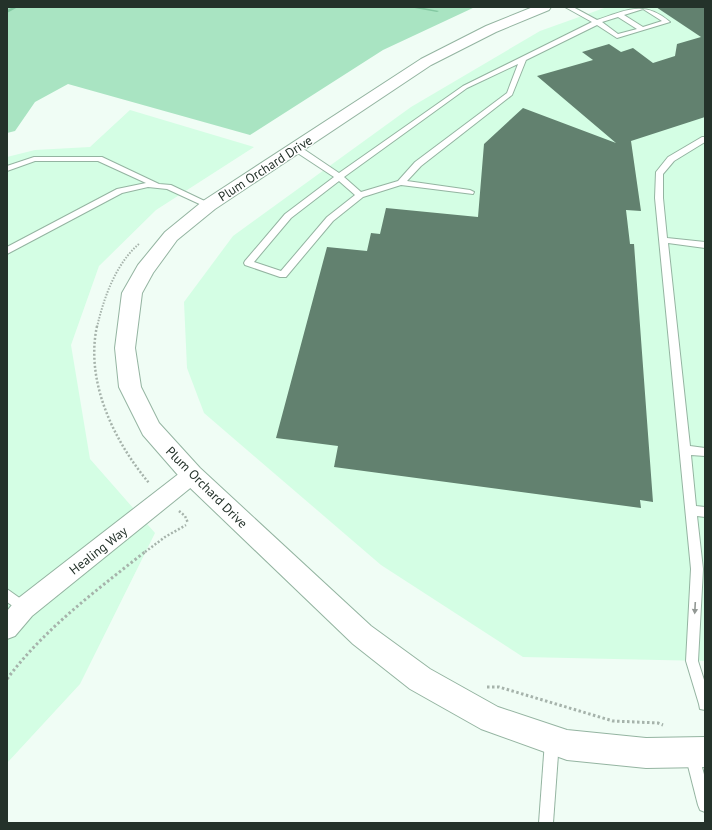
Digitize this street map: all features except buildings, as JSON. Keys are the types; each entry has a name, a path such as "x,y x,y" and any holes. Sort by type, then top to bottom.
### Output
{"street":[{"name":"Plum Orchard Drive","path":"544,7 491,29 426,62 209,205 171,236 145,270 132,293 125,348 130,387 151,429 192,475 362,635 420,679 490,719 567,745 646,753 698,752"},
{"name":"Healing Way","path":"7,628 24,608 192,475"}],"lane":[{"path":"470,192 401,183 360,195 330,219 284,275 248,263 288,216 339,177 465,88 597,22 643,7 667,22 617,36 597,22 568,7"},
{"path":"619,15 642,29"},
{"path":"401,183 418,164 510,94 523,58"},
{"path":"705,139 671,159 659,174 659,198 691,510 702,572 692,661 705,704"},
{"path":"296,148 339,177 360,195"},
{"path":"7,169 34,159 98,158 159,186"},
{"path":"7,251 120,190 148,185 168,187 209,205"},
{"path":"663,240 705,245"},
{"path":"685,450 705,452"},
{"path":"691,510 705,512"},
{"path":"7,595 24,608"},
{"path":"546,823 552,739"},
{"path":"698,752 705,806"}],"path":[{"path":"7,679 15,667 37,643 62,619 146,551 187,524 185,516"},
{"path":"484,688 499,687 613,721 658,723 665,726"}],"shaded area":[{"path":"7,7 475,7 383,50 250,135 68,84 35,102 15,131 7,133"},
{"path":"607,7 705,7 705,661 523,657 381,565 204,413 187,368 184,302 233,236 411,107 540,31"},
{"path":"130,110 254,147 156,210 99,266 71,345 90,459 155,533 80,684 7,763 7,157 35,150 90,147"}],"waterway":[{"path":"7,12 16,7"},
{"path":"411,7 437,11"}]}
